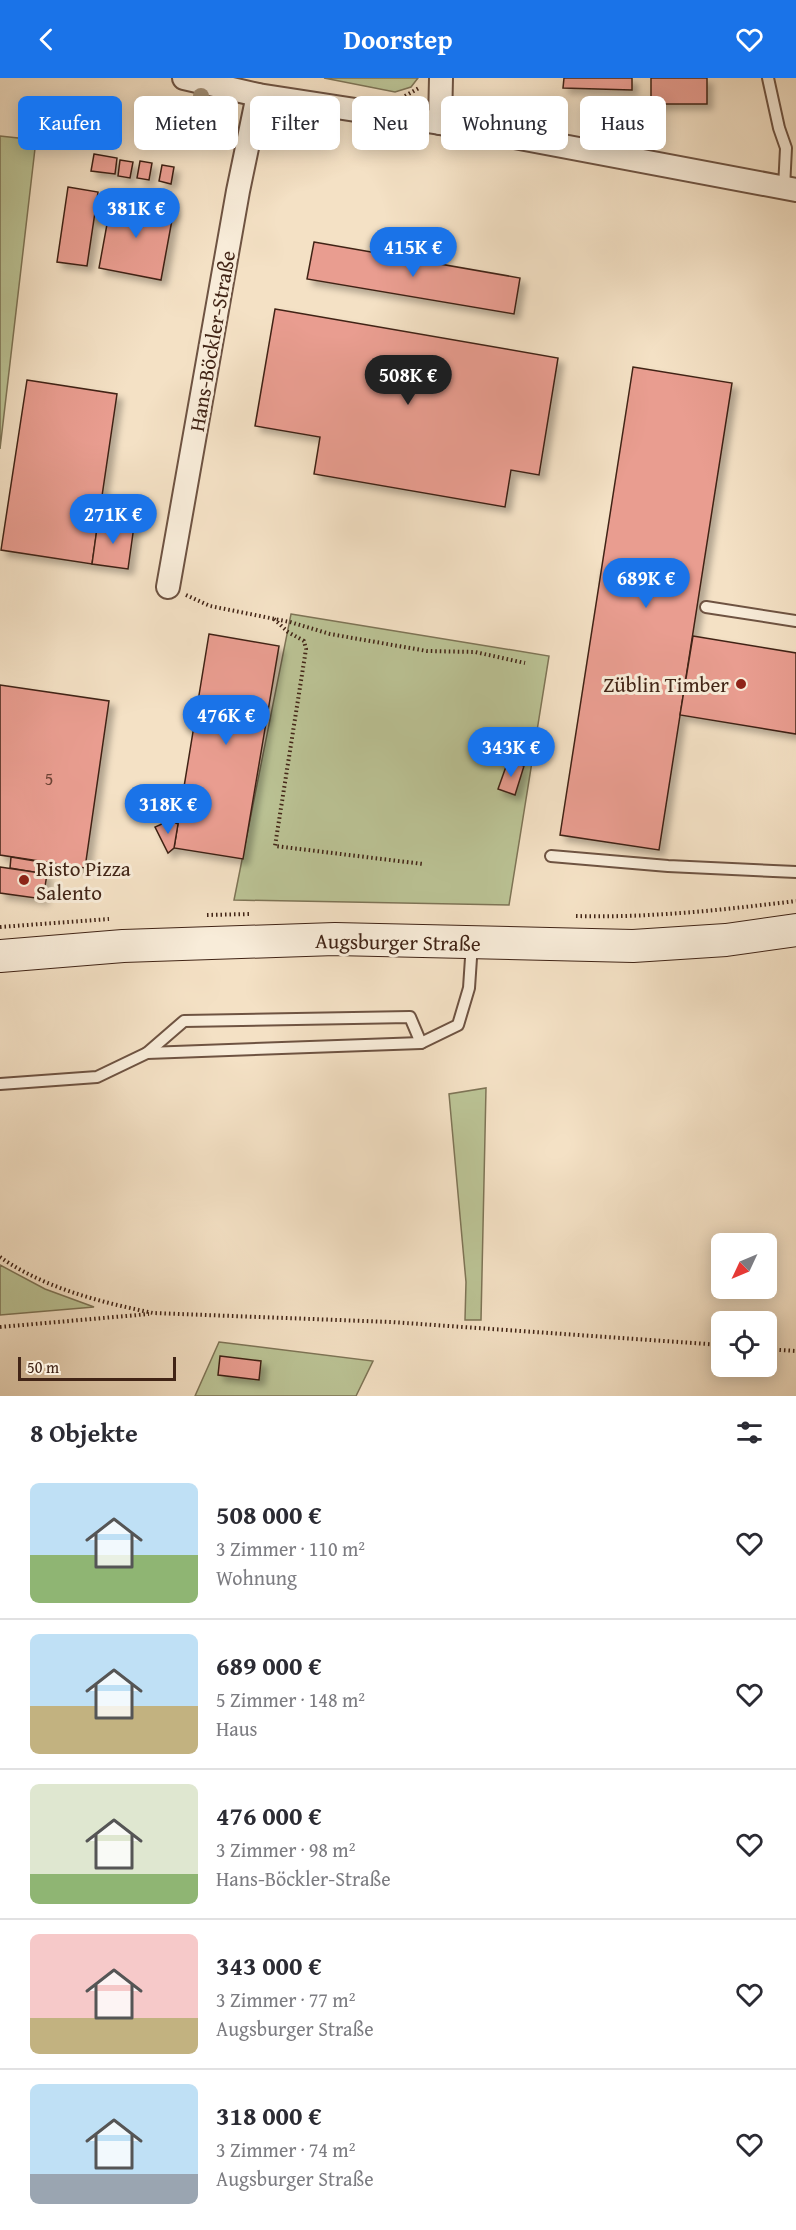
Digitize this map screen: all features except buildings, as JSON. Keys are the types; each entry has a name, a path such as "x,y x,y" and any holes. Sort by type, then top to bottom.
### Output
{"main road":[{"name":"Augsburger Straße","path":"0,956 123,946 335,939 633,946 726,940 796,930"}],"street":[{"path":"184,78 440,123 790,189"},
{"path":"440,123 441,78"},
{"name":"Hans-Böckler-Straße","path":"168,587 238,191 259,91"}],"lane":[{"path":"768,78 786,148 790,189"},
{"path":"706,607 796,621"},
{"path":"551,856 668,866 796,872"},
{"path":"147,1053 421,1043 458,1025 469,988 472,942"},
{"path":"0,1084 97,1077 147,1053 184,1021 410,1017 421,1043"}],"path":[{"path":"168,587 210,606 274,619 330,634 426,651 475,652 525,663"},
{"path":"274,619 288,633 304,641 306,649 275,846 423,864"},
{"path":"0,1257 18,1269 61,1288 117,1306 153,1313"},
{"path":"0,1328 153,1313 402,1322 711,1345"},
{"path":"777,1350 796,1351"}],"green space":[{"path":"324,78 418,78 411,87 395,92"},
{"path":"0,136 18,138 18,150 35,150 0,449"},
{"path":"291,614 549,656 509,905 234,900"},
{"path":"486,1088 481,1320 465,1320 466,1282 449,1094"},
{"path":"0,1265 45,1289 94,1307 0,1315"},
{"path":"219,1342 373,1361 356,1396 195,1396"}],"place":[{"name":"Züblin Timber","path":"741,684"},
{"name":"Risto Pizza Salento","path":"24,880"}]}
